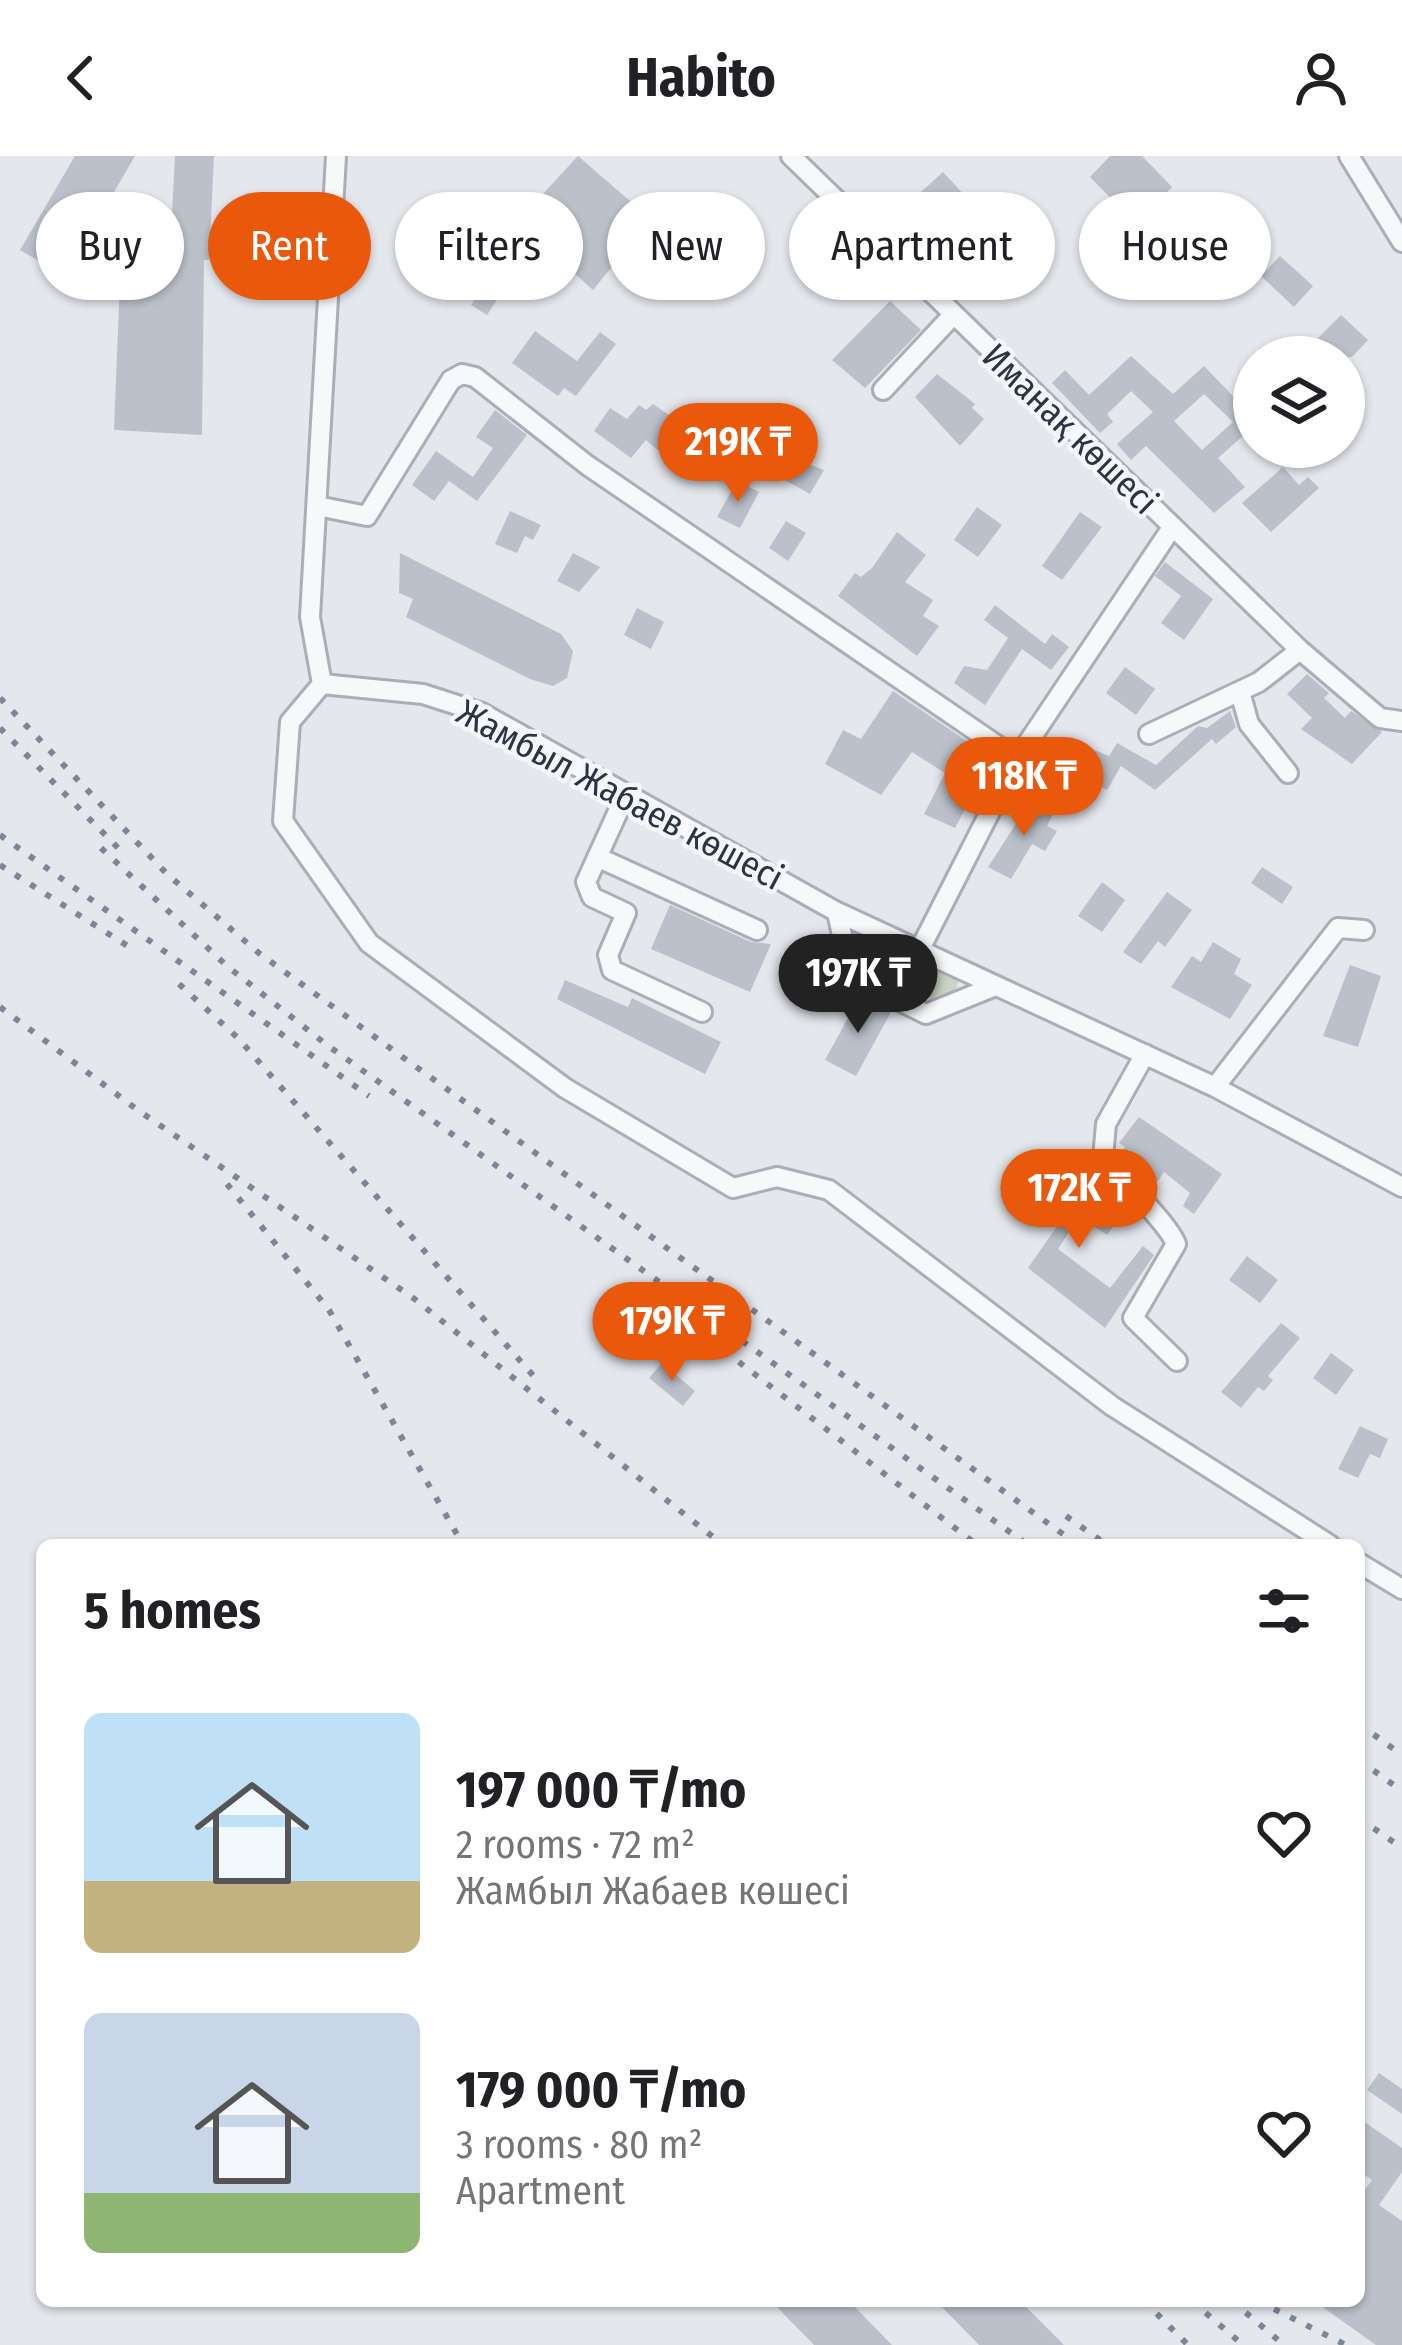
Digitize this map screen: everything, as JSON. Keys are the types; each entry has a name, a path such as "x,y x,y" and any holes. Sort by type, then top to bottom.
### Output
{"street":[{"path":"336,156 310,617 322,684 290,722 283,821 369,944 565,1088 733,1188 777,1177 829,1190 1112,1406 1321,1539"},
{"name":"Иманақ көшесі","path":"791,156 1300,650 1380,718 1402,721"},
{"path":"1349,156 1402,242"},
{"path":"883,390 953,315"},
{"path":"317,506 367,516 452,380 462,374 475,377 587,465 1017,759"},
{"path":"920,951 1017,759 1171,529"},
{"path":"1149,734 1240,692 1300,650"},
{"name":"Жамбыл Жабаев көшесі","path":"322,684 423,694 482,713 837,912 1215,1087 1402,1187"},
{"path":"1240,692 1249,724 1288,773"},
{"path":"626,794 586,882 592,897 626,913 608,956 611,970 701,1012"},
{"path":"598,857 757,930"},
{"path":"837,912 850,977 926,1014 993,987"},
{"path":"1215,1087 1338,928 1364,930"},
{"path":"1145,1054 1106,1124 1103,1158 1149,1214 1170,1230 1176,1244 1133,1318 1177,1361"},
{"path":"1365,1567 1402,1589"}],"green space":[{"path":"868,935 959,978 956,991 921,1001 869,974 857,947"}],"building":[{"path":"75,156 135,156 114,192 54,192"},
{"path":"175,156 214,156 212,192 208,192 208,260 204,260 202,435 114,430 119,300 184,300 184,192 173,192"},
{"path":"578,156 620,192 607,192 607,273 593,290 583,281 583,192 545,192"},
{"path":"1110,156 1142,156 1172,187 1167,192 1105,192 1090,177"},
{"path":"943,172 961,192 921,192"},
{"path":"36,223 36,259 20,250"},
{"path":"1280,256 1313,286 1294,307 1271,285 1271,265"},
{"path":"475,300 497,300 487,315 471,305"},
{"path":"890,301 921,330 865,388 832,360"},
{"path":"1341,315 1364,336 1320,336"},
{"path":"535,331 577,361 600,332 616,344 576,396 564,388 558,396 512,363"},
{"path":"1131,356 1173,394 1204,366 1233,396 1233,422 1233,445 1218,458 1245,487 1214,513 1146,446 1131,460 1117,444 1153,412 1131,391 1107,414 1113,422 1100,433 1052,383 1065,370 1089,395","holes":["1204,394 1233,422 1202,450 1174,421"]},
{"path":"937,374 975,404 972,408 984,419 960,446 915,397"},
{"path":"653,404 692,431 668,459 646,440 631,458 594,431 610,408 627,419 639,405 646,410"},
{"path":"495,410 527,435 477,501 449,481 434,501 412,485 436,451 473,477 493,448 476,437"},
{"path":"796,459 824,470 810,494 783,479"},
{"path":"1282,468 1299,485 1308,477 1319,488 1271,532 1242,503"},
{"path":"737,481 759,492 740,528 717,517"},
{"path":"977,507 1002,525 978,557 954,540"},
{"path":"510,511 541,525 533,540 525,536 517,553 495,544"},
{"path":"1080,512 1102,527 1062,580 1042,566"},
{"path":"786,521 806,533 788,561 769,548"},
{"path":"897,532 926,555 905,582 933,600 923,616 939,626 917,656 838,596 855,573 861,577 872,568"},
{"path":"400,553 561,634 573,651 567,678 553,686 530,679 406,617 413,599 399,593"},
{"path":"573,553 600,567 579,592 557,581"},
{"path":"1165,562 1213,599 1184,640 1161,623 1181,596 1155,576"},
{"path":"995,605 1045,644 1052,634 1069,647 1051,670 1022,649 985,705 954,683 964,666 987,670 1008,638 984,620"},
{"path":"637,608 664,622 651,649 624,635"},
{"path":"1125,667 1155,689 1136,715 1106,693"},
{"path":"1307,674 1329,693 1324,698 1345,718 1351,711 1382,732 1352,764 1301,729 1312,718 1287,694"},
{"path":"893,691 992,758 955,828 924,814 945,773 912,752 881,795 825,764 843,730 861,739"},
{"path":"1230,711 1236,727 1216,744 1212,739 1155,790 1121,766 1107,790 1093,783 1086,793 1069,784 1092,749 1109,756 1117,743 1156,765 1198,726 1207,728"},
{"path":"1032,799 1054,812 1047,826 1057,831 1045,851 1032,844 1011,879 988,867"},
{"path":"1262,867 1293,887 1282,904 1251,883"},
{"path":"1102,882 1125,900 1102,932 1078,916"},
{"path":"1167,892 1192,910 1165,947 1158,941 1141,964 1123,952"},
{"path":"670,905 751,942 771,944 750,992 651,949"},
{"path":"1213,942 1241,959 1234,974 1252,985 1230,1019 1171,987 1192,956 1201,962"},
{"path":"1350,965 1381,976 1358,1047 1323,1036"},
{"path":"565,980 628,1007 632,998 721,1042 705,1074 557,999"},
{"path":"860,996 891,1012 856,1076 825,1060"},
{"path":"1139,1117 1222,1174 1194,1214 1183,1206 1190,1193 1164,1172 1158,1181 1120,1154 1125,1147 1119,1143"},
{"path":"1029,1180 1079,1207 1092,1189 1124,1212 1107,1235 1079,1216 1058,1249 1110,1288 1143,1246 1154,1255 1105,1328 1028,1268 1058,1225 1008,1199 1018,1184 1024,1188"},
{"path":"1247,1256 1278,1280 1260,1303 1229,1280"},
{"path":"1281,1323 1300,1338 1268,1376 1273,1380 1264,1391 1258,1387 1241,1408 1221,1392"},
{"path":"1331,1353 1354,1370 1336,1395 1313,1378"},
{"path":"662,1363 695,1391 683,1406 649,1378"},
{"path":"1360,1426 1388,1439 1380,1458 1370,1454 1358,1478 1338,1469"},
{"path":"1379,2073 1402,2089 1402,2114 1367,2090"},
{"path":"1365,2122 1402,2148 1402,2172 1379,2205 1402,2221 1402,2345 1376,2345 1322,2307 1365,2307 1365,2190 1372,2180 1365,2175"},
{"path":"777,2307 855,2307 892,2345 814,2345"},
{"path":"942,2307 1026,2307 1064,2345 979,2345"}],"railway":[{"path":"0,698 167,874 260,954 1070,1539"},
{"path":"0,728 123,853"},
{"path":"0,835 369,1096"},
{"path":"101,848 227,966 327,1045 1020,1539"},
{"path":"0,865 134,950"},
{"path":"179,984 238,1038 537,1380"},
{"path":"0,1007 139,1111 412,1297 715,1539"},
{"path":"227,1184 329,1310 460,1539"},
{"path":"696,1329 969,1539"},
{"path":"1066,1516 1099,1539"},
{"path":"1365,1728 1402,1755"},
{"path":"1365,1764 1402,1791"},
{"path":"1365,1822 1402,1848"},
{"path":"1150,2307 1188,2345"},
{"path":"1199,2307 1243,2345"},
{"path":"1239,2307 1284,2345"},
{"path":"1270,2307 1346,2345"}]}
